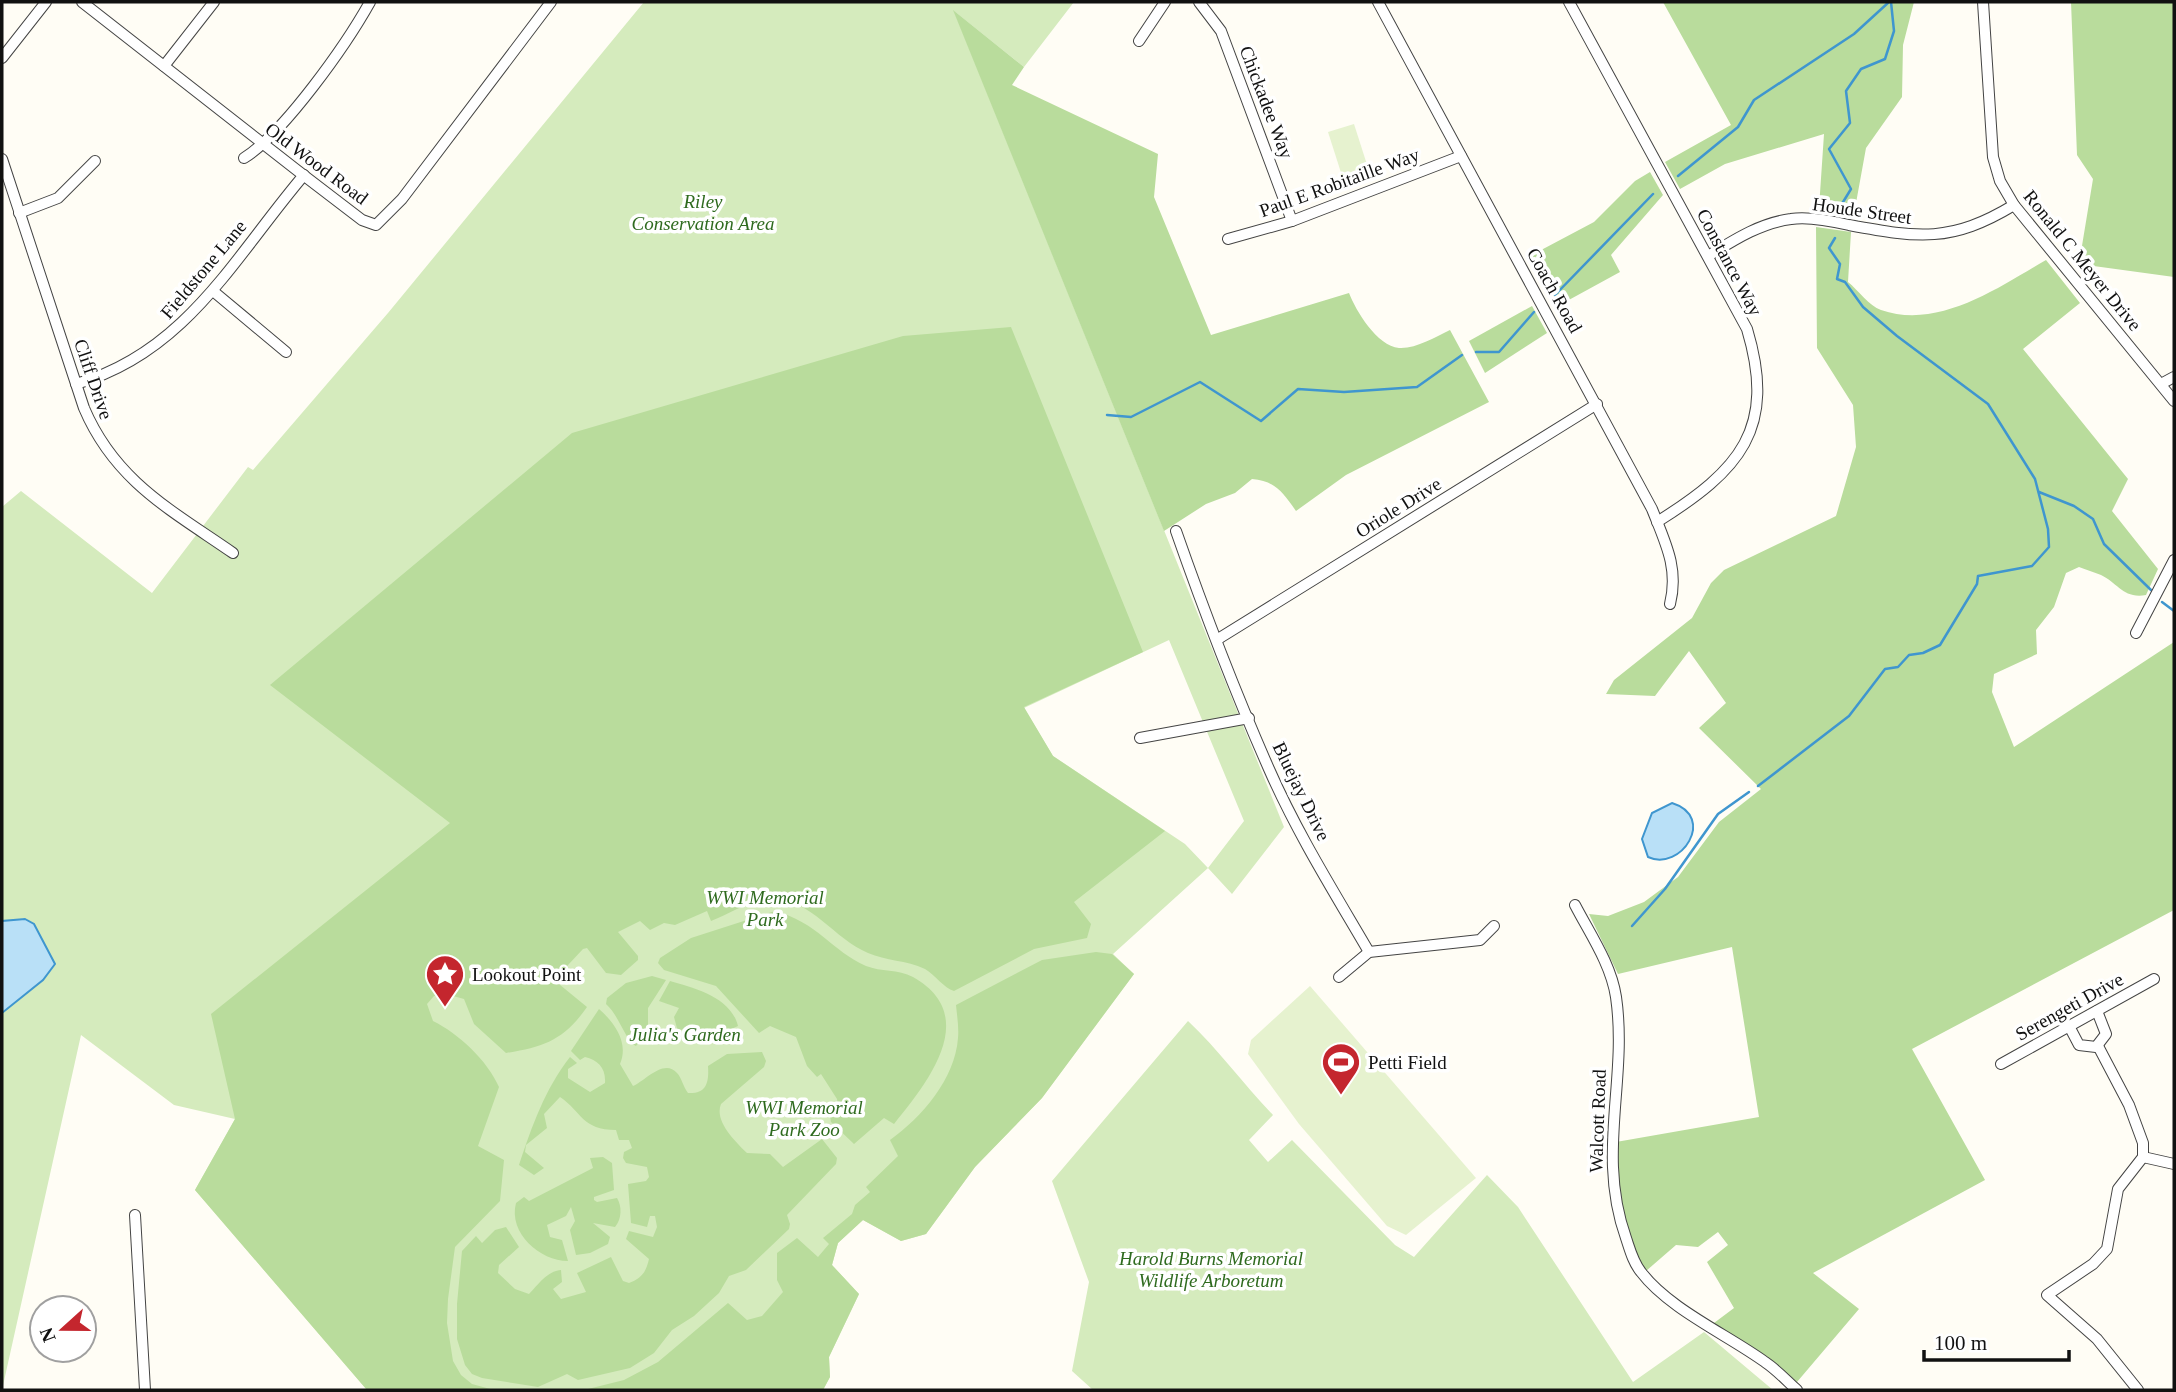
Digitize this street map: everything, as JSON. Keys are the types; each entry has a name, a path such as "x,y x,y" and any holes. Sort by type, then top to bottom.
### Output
{"street":[{"path":"2,58 46,2"},
{"name":"Old Wood Road","path":"82,2 362,220 376,225 402,199 551,2"},
{"path":"164,66 214,2"},
{"path":"244,158 265,145 327,66 370,2"},
{"path":"1139,41 1166,2"},
{"name":"Chickadee Way","path":"1199,2 1222,31 1292,221"},
{"name":"Constance Way","path":"1569,2 1747,329 1757,362 1760,395 1754,422 1741,453 1694,499 1657,522"},
{"name":"Ronald C Meyer Drive","path":"1983,2 1993,157 2000,181 2014,205 2174,401"},
{"name":"Coach Road","path":"1383,3 1461,156 1597,404 1657,522 1672,558 1675,583 1670,604"},
{"name":"Paul E Robitaille Way","path":"1228,239 1292,221 1461,156"},
{"name":"Cliff Drive","path":"2,159 76,384 97,439 125,474 233,554"},
{"path":"19,213 58,198 95,161"},
{"name":"Fieldstone Lane","path":"76,384 126,364 160,344 212,291 304,175"},
{"name":"Houde Street","path":"1708,256 1765,225 1793,218 1903,235 1935,236 1989,220 2014,205"},
{"path":"212,291 286,352"},
{"path":"2161,384 2174,377"},
{"name":"Oriole Drive","path":"1218,639 1597,404"},
{"name":"Bluejay Drive","path":"1176,531 1200,601 1218,639 1269,770 1307,844 1369,952"},
{"path":"2136,633 2174,560"},
{"path":"1140,738 1249,718"},
{"name":"Walcott Road","path":"1575,905 1611,976 1615,994 1619,1029 1611,1166 1615,1201 1633,1258 1641,1272 1666,1295 1767,1363 1797,1390"},
{"path":"1339,977 1369,952 1480,940 1494,926"},
{"name":"Serengeti Drive","path":"2001,1064 2154,979"},
{"path":"2069,1026 2079,1045 2091,1049 2098,1046 2106,1034 2096,1011"},
{"path":"2098,1046 2129,1105 2143,1143 2143,1157 2118,1189 2107,1249 2093,1264 2047,1295 2091,1333 2138,1390"},
{"path":"2143,1157 2174,1164"},
{"path":"135,1215 145,1390"}],"green space":[{"name":"WWI Memorial Park","path":"644,2 1074,2 1024,67 954,11 1284,827 1232,894 1208,868 1113,954 1134,974 1042,1098 975,1167 926,1234 901,1241 863,1220 838,1243 832,1265 859,1294 829,1357 830,1377 823,1390 367,1390 195,1190 235,1119 174,1105 81,1035 2,1390 2,507 21,491 152,593 248,467 253,470 388,313","holes":["1169,640 1244,821 1208,868 1185,844 1053,756 1024,708"]},
{"path":"1663,2 1914,2 1903,45 1902,97 1866,148 1854,214 1819,208 1824,134 1725,164 1680,189 1665,162 1731,125"},
{"path":"2071,2 2174,2 2174,277 2079,264 2093,179 2077,155"},
{"path":"953,10 1024,67 1012,85 1158,154 1154,197 1211,335 1349,293 1368,326 1391,346 1412,347 1450,330 1489,402 1346,475 1296,511 1283,493 1273,485 1252,479 1235,493 1206,504 1164,531"},
{"path":"1354,124 1370,174 1344,182 1328,132"},
{"path":"1650,172 1663,195 1611,255 1620,272 1556,307 1528,257 1594,222 1635,181"},
{"path":"1816,227 1851,232 1848,282 1881,310 1902,315 1924,315 1946,310 1988,293 2046,260 2080,303 2023,349 2128,479 2112,511 2158,569 2146,595 2138,596 2126,593 2107,578 2079,567 2066,573 2054,607 2036,630 2037,654 1994,674 1992,692 2014,747 2174,642 2174,910 1912,1049 1985,1180 1813,1273 1859,1309 1797,1382 1714,1323 1734,1308 1707,1262 1728,1245 1718,1232 1698,1247 1676,1245 1646,1271 1632,1246 1620,1190 1616,1142 1759,1117 1732,947 1618,974 1589,914 1608,916 1644,902 1678,877 1719,822 1761,789 1699,728 1726,703 1689,651 1655,696 1606,694 1614,680 1692,618 1711,583 1724,570 1836,516 1856,447 1853,405 1817,348"},
{"path":"1532,306 1547,333 1485,373 1469,341"},
{"name":"WWI Memorial Park","path":"1011,327 1143,652 1024,707 1053,756 1165,831 1074,902 1091,924 1087,938 1034,949 954,991 925,969 875,956 855,946 795,903 766,899 745,905 711,921 707,911 675,925 664,923 650,930 640,921 618,932 638,956 638,960 621,975 606,973 587,948 583,949 554,980 587,1007 570,1027 542,1045 506,1053 474,1024 464,999 446,994 434,996 427,1004 433,1021 453,1033 471,1049 487,1067 499,1087 478,1146 504,1160 500,1201 455,1247 447,1323 453,1361 461,1375 472,1384 494,1390 367,1390 195,1190 235,1119 211,1014 450,823 270,685 572,433 903,336"},
{"path":"775,911 802,922 843,953 866,966 913,977 933,993 944,1011 946,1030 942,1050 921,1089 894,1124 884,1118 854,1144 831,1122 830,1116 838,1105 837,1099 821,1074 817,1077 807,1066 796,1037 770,1026 759,1033 716,986 664,970 658,963 660,958 691,938"},
{"path":"1096,952 1112,954 1134,974 1042,1098 975,1167 926,1234 901,1241 863,1220 838,1243 832,1265 859,1294 829,1357 830,1377 823,1390 584,1390 624,1380 658,1362 728,1303 747,1320 762,1316 783,1292 777,1280 777,1253 797,1238 818,1257 829,1244 823,1238 852,1214 855,1205 870,1192 866,1187 898,1156 890,1140 925,1108 951,1068 958,1038 956,1005 1042,960"},
{"path":"652,976 666,980 648,1008 648,1030 636,1046 606,1004 607,998 626,983"},
{"path":"670,981 720,1001 734,1016 738,1026 720,1034 686,1027 678,1032 674,1017 679,1008 659,1001"},
{"name":"Petti Field","path":"1310,986 1476,1178 1406,1235 1387,1226 1299,1124 1248,1054 1251,1040"},
{"path":"599,1009 619,1034 623,1049 620,1064 633,1086 666,1068 677,1073 688,1093 694,1093 706,1086 708,1066 727,1054 762,1052 766,1061 764,1067 721,1104 720,1117 723,1124 747,1153 770,1154 783,1167 822,1139 837,1158 836,1164 787,1215 789,1229 746,1270 729,1276 719,1293 694,1316 672,1330 654,1353 630,1368 578,1380 567,1374 538,1387 482,1378 472,1374 465,1365 457,1339 462,1251 476,1236 482,1243 495,1230 506,1227 519,1247 499,1265 498,1273 515,1289 529,1294 551,1273 561,1270 562,1282 553,1289 561,1299 586,1292 577,1273 611,1257 623,1281 629,1283 640,1277 648,1264 649,1259 626,1239 629,1231 653,1237 657,1227 655,1216 650,1216 647,1227 631,1223 628,1184 646,1181 649,1177 647,1167 626,1163 624,1152 632,1148 629,1140 619,1140 616,1130 589,1124 560,1097 544,1114 547,1128 526,1145 525,1152 544,1168 534,1175 519,1165 534,1122 546,1095 570,1057 577,1063 568,1069 568,1078 590,1092 605,1083 603,1069 594,1060 585,1057 580,1060 571,1051"},
{"name":"Harold Burns Memorial Wildlife Arboretum","path":"1188,1021 1273,1115 1249,1140 1268,1162 1292,1140 1395,1245 1414,1257 1487,1175 1518,1207 1633,1382 1704,1332 1773,1390 1093,1390 1072,1371 1089,1282 1052,1181"},
{"path":"603,1157 612,1163 614,1190 594,1197 594,1200 597,1202 617,1198 620,1209 615,1227 593,1223 610,1237 608,1244 590,1253 576,1255 570,1230 575,1221 571,1207 566,1216 547,1225 550,1237 562,1240 568,1261 557,1260 537,1251 528,1243 517,1225 516,1203 524,1197 529,1201 593,1168 590,1158"}],"water":[{"path":"1672,803 1685,810 1692,819 1693,830 1689,841 1672,857 1660,860 1648,857 1642,839 1652,813"},
{"path":"25,919 34,924 55,964 43,980 2,1013 2,921"}],"waterway":[{"path":"1678,176 1738,127 1754,100 1854,34 1889,2"},
{"path":"1840,207 1851,189 1829,149 1850,123 1846,91 1861,69 1885,59 1894,31 1891,2"},
{"path":"1555,295 1653,194"},
{"path":"1758,786 1849,716 1885,669 1898,667 1909,655 1923,653 1940,645 1977,584 1978,576 2032,566 2049,547 2048,529 2035,479 1988,404 1897,336 1863,307 1845,282 1837,279 1840,264 1829,248 1835,238"},
{"path":"1476,352 1499,352 1534,312"},
{"path":"1107,415 1131,417 1200,382 1261,421 1298,389 1344,392 1417,387 1462,355"},
{"path":"2039,492 2074,506 2093,519 2104,544 2151,590"},
{"path":"2162,602 2174,611"},
{"path":"1632,926 1665,889 1718,814 1749,792"}],"place":[{"name":"Lookout Point","path":"445,1008"},
{"name":"Petti Field","path":"1341,1096"}],"park label":[{"name":"Riley Conservation Area","path":"703,212"},
{"name":"Julia's Garden","path":"685,1034"},
{"name":"WWI Memorial Park Zoo","path":"804,1118"}]}
